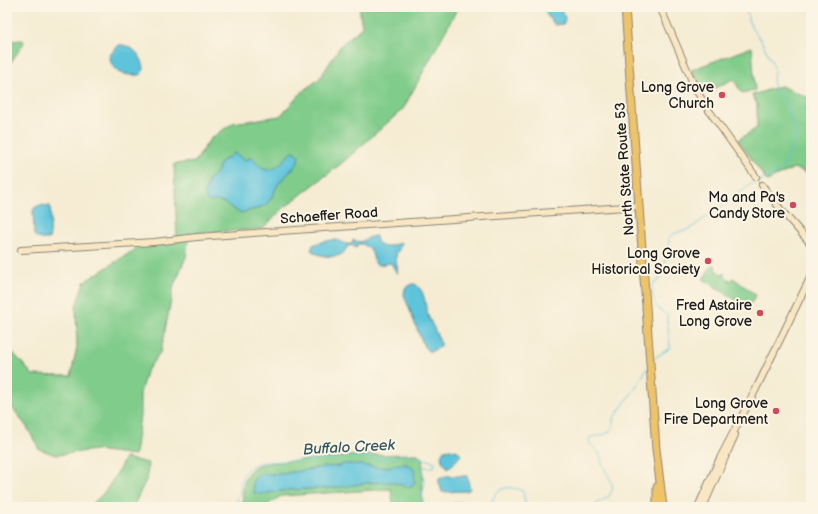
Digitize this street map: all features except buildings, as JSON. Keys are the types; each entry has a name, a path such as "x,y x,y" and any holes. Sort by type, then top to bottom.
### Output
{"main road":[{"name":"North State Route 53","path":"625,7 656,448 657,507"},
{"name":"North State Route 53","path":"656,448 663,507"}],"street":[{"path":"660,7 696,90 756,177"},
{"path":"762,185 781,210 811,244"},
{"name":"Schaeffer Road","path":"21,250 154,242 205,236 639,206"},
{"path":"698,507 720,458 755,391 811,276"},
{"path":"704,507 755,391"}],"green space":[{"path":"359,7 457,7 403,109 342,163 285,207 262,229 187,234 188,243 186,257 174,285 161,351 146,372 140,393 140,415 135,455 95,450 56,455 39,449 27,427 7,401 7,346 33,375 71,376 77,346 76,306 84,282 142,245 177,242 174,164 195,162 210,139 233,123 280,116 302,92 320,78 341,45 362,27"},
{"path":"23,40 24,43 11,62 7,65 7,41"},
{"path":"752,47 755,90 742,93 733,79 705,93 691,70"},
{"path":"781,86 811,99 811,175 794,168 767,181 738,140 757,128 757,104 752,95"},
{"path":"713,264 716,266 715,270 723,275 724,273 730,282 733,278 756,295 748,308 703,279"},
{"path":"418,454 422,458 423,467 422,507 410,507 393,503 391,489 281,496 264,507 243,507 245,478 251,469 259,465 358,455"},
{"path":"125,458 148,463 147,478 133,507 86,507 104,492"}],"water":[{"path":"545,7 561,7 565,17 563,24 555,25 547,15"},
{"path":"119,45 124,45 132,49 142,60 144,69 140,75 123,74 115,70 112,66 110,55"},
{"path":"292,151 296,152 299,156 297,164 278,184 272,197 266,205 241,213 222,202 209,202 206,200 205,193 209,179 217,172 221,161 228,158 232,154 235,153 244,160 251,158 262,168 268,170 280,164"},
{"path":"40,205 50,206 51,223 49,239 39,238 34,235 33,211 34,208"},
{"path":"376,236 378,243 384,247 401,243 396,256 398,270 397,274 391,263 378,265 375,263 371,250 363,244 358,244 356,248 352,245 348,246 339,256 330,257 321,255 311,250 313,245 324,241 338,240 347,244 352,244 353,240 360,242"},
{"path":"413,284 419,287 422,291 427,313 441,344 440,347 432,351 428,351 424,347 404,295 405,288"},
{"path":"450,449 458,451 461,455 448,468 442,461 441,456 444,450"},
{"path":"342,464 386,467 407,464 413,468 415,480 412,487 391,482 367,483 334,488 289,490 261,494 254,493 253,480 262,474 282,474 323,467 340,466"},
{"path":"445,476 467,476 470,489 467,491 442,492 439,479"}],"waterway":[{"name":"Buffalo Creek","path":"653,361 656,357 670,348 667,315 656,306 652,285 661,278 663,267 670,248 668,238 675,233 690,229 753,183 768,178 783,168 796,135 786,105 773,85 774,66 761,40 752,29 748,19 747,7"},
{"name":"Buffalo Creek","path":"593,507 596,503 609,496 612,484 602,464 600,455 589,440 591,437 606,434 613,429 613,419 636,387 647,368"},
{"name":"Buffalo Creek","path":"233,507 237,500 244,474 247,469 253,465 263,462 328,459 349,456 376,459 391,458 407,454 435,462 434,467 422,467 425,484 422,498 426,507"},
{"name":"Buffalo Creek","path":"491,507 492,501 498,492 506,488 523,491 525,503 530,507"},
{"name":"Buffalo Creek","path":"448,507 453,503 458,502 465,504 467,507"},
{"name":"Buffalo Creek","path":"542,507 548,507"}],"place":[{"name":"Long Grove Church","path":"722,95"},
{"name":"Ma and Pa's Candy Store","path":"793,205"},
{"name":"Long Grove Historical Society","path":"708,261"},
{"name":"Fred Astaire Long Grove","path":"760,313"},
{"name":"Long Grove Fire Department","path":"776,411"}]}
